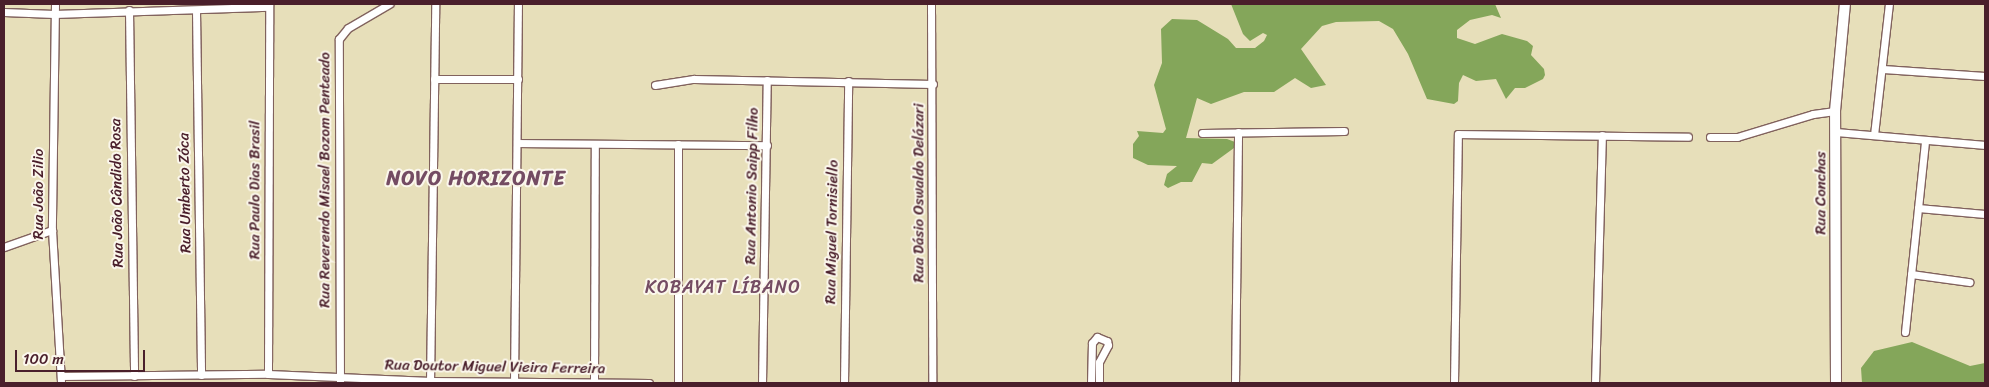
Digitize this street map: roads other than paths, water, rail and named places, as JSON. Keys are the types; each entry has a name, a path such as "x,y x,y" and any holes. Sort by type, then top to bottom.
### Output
{"main road":[{"name":"Rua Conchas","path":"1836,383 1836,111 1845,4"}],"street":[{"name":"Rua João Zilio","path":"55,4 52,230 61,380"},
{"name":"Rua Reverendo Misael Bozom Penteado","path":"340,380 338,39 348,28 389,4"},
{"path":"431,382 435,4"},
{"path":"514,382 518,4"},
{"name":"Rua Dásio Oswaldo Delázari","path":"931,4 933,84 932,383"},
{"path":"1874,135 1884,69 1889,4"},
{"path":"4,12 54,14 128,10 196,10 269,5"},
{"name":"Rua Paulo Dias Brasil","path":"268,374 269,5"},
{"name":"Rua João Cândido Rosa","path":"128,10 134,376"},
{"name":"Rua Umberto Zóca","path":"196,10 201,375"},
{"path":"1884,69 1985,76"},
{"path":"434,79 518,79"},
{"path":"655,85 694,79 933,84"},
{"name":"Rua Antonio Saipp Filho","path":"762,383 767,80"},
{"name":"Rua Miguel Tornisiello","path":"844,383 848,81"},
{"path":"1710,137 1737,137 1814,114 1836,111"},
{"path":"1202,133 1344,131"},
{"path":"1235,383 1238,132"},
{"path":"1836,132 1985,145"},
{"path":"1454,383 1458,134 1688,137"},
{"path":"1595,383 1602,135"},
{"path":"1905,332 1925,141"},
{"path":"518,143 767,145"},
{"path":"594,383 595,144"},
{"path":"678,144 678,383"},
{"path":"1918,208 1985,214"},
{"path":"4,247 52,230"},
{"path":"1911,274 1969,282"},
{"path":"1091,383 1092,343 1097,337 1107,340 1108,345 1099,362 1099,383"},
{"name":"Rua Doutor Miguel Vieira Ferreira","path":"61,380 134,376 268,374 340,380 649,383"}],"district":[{"name":"NOVO HORIZONTE","path":"476,178"},
{"name":"KOBAYAT LÍBANO","path":"723,287"}]}
